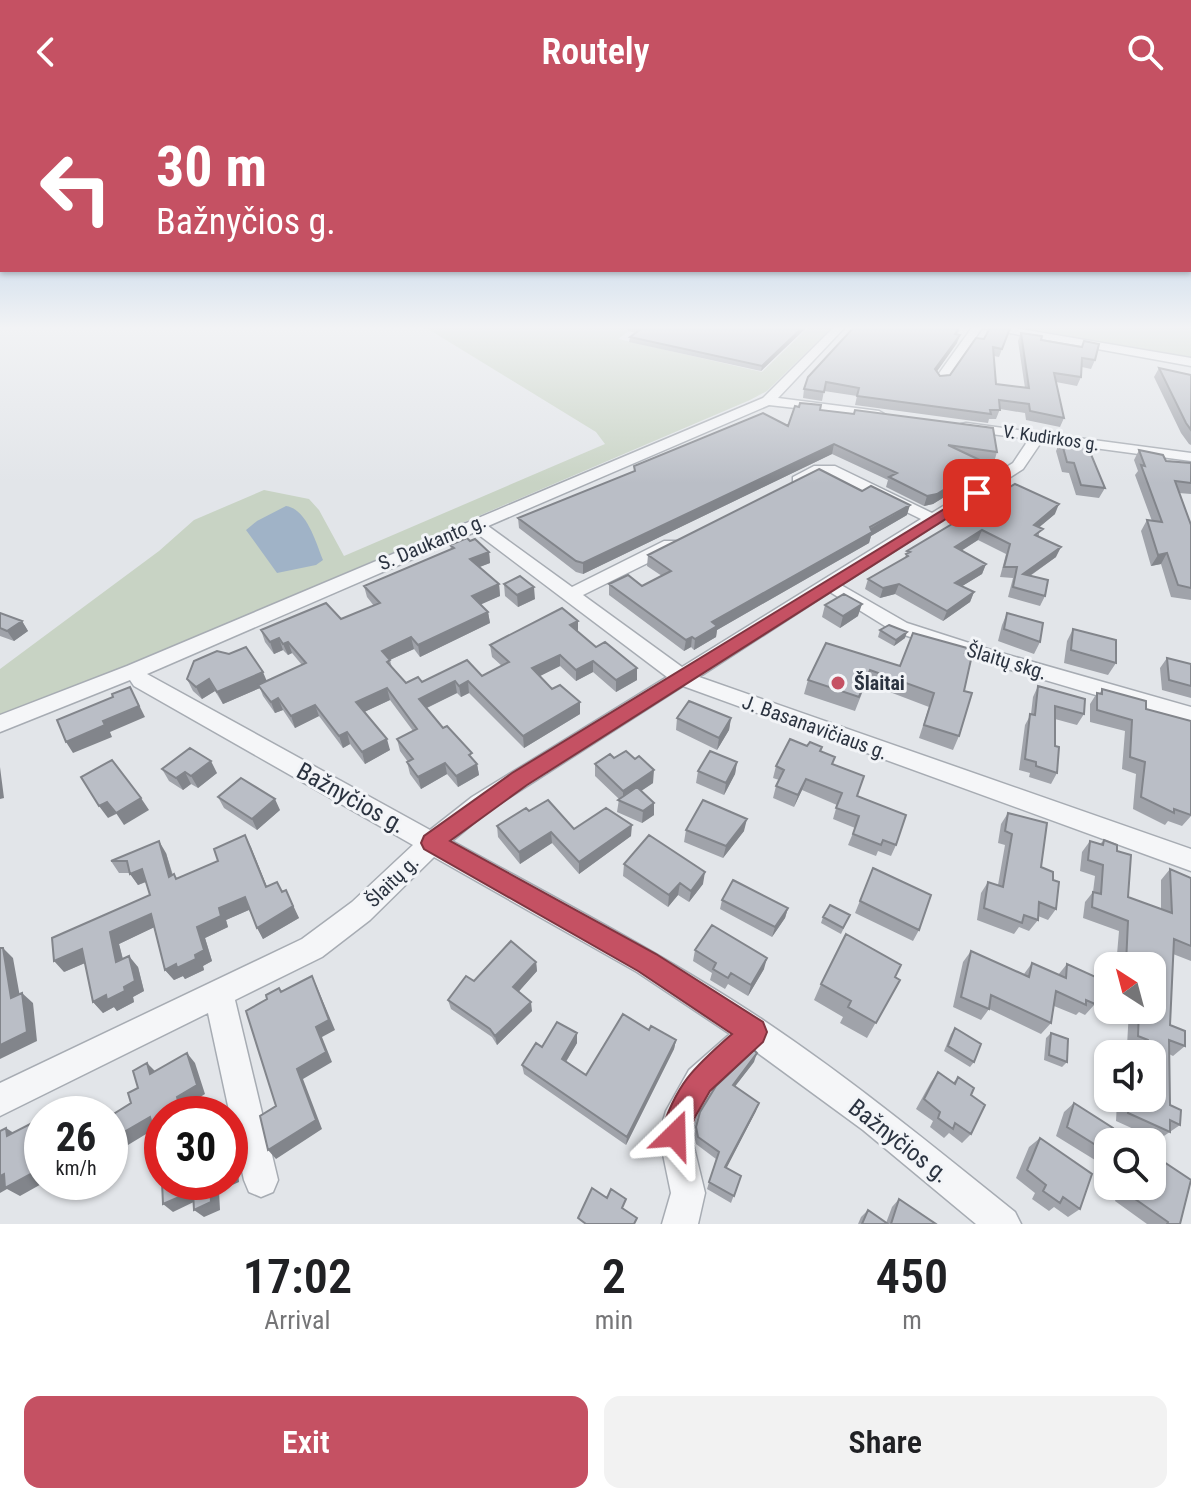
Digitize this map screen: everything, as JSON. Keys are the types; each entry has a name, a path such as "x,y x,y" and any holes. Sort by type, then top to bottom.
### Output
{"street":[{"name":"S. Daukanto g.","path":"0,724 134,671 768,401 790,378"},
{"path":"768,401 891,417"},
{"name":"V. Kudirkos g.","path":"954,425 1191,457"},
{"name":"Šlaitų g.","path":"0,1100 219,996 312,948 361,911 432,843 493,796 684,679 1018,466 1037,436"},
{"path":"777,490 819,469 830,469 935,520"},
{"name":"J. Basanavičiaus g.","path":"475,524 684,679 1191,860"},
{"path":"570,595 680,539"},
{"name":"Šlaitų skg.","path":"831,586 900,627 984,655 1191,715"},
{"name":"Bažnyčios g.","path":"134,671 141,681 647,963 754,1032 874,1119 1003,1224"},
{"path":"219,996 261,1180"},
{"path":"680,1224 688,1193 675,1135 682,1111 700,1081 754,1032"}],"green space":[{"path":"508,378 780,378 767,391 750,400 132,664 0,716 0,669 159,551 194,520 264,490 309,499 319,510 344,556 605,444 596,432"}],"water":[{"path":"286,506 300,513 305,520 323,560 316,565 277,573 246,530"}],"building":[{"path":"808,378 996,378 996,384 1029,388 1028,378 1055,378 1064,418 1030,411 1029,404 999,400 1000,410 990,410 991,414 857,396 859,388 826,382 824,392 804,389"},
{"path":"1164,378 1191,378 1191,430"},
{"path":"800,403 821,405 820,410 854,414 855,410 993,428 997,452 948,445 986,463 937,494 927,496 889,477 897,473 834,444 583,563 518,518 635,471 634,466 763,413 788,426 795,406 799,407"},
{"path":"1061,440 1088,447 1105,488 1081,485 1074,463 1067,462"},
{"path":"1139,450 1163,455 1166,461 1191,463 1191,483 1175,481 1191,525 1191,588 1178,585 1167,553 1158,555 1147,520 1162,522 1141,465 1145,466"},
{"path":"819,469 862,491 871,486 910,505 870,527 872,532 712,622 717,626 695,639 686,640 609,584 628,575 642,586 671,571 648,555"},
{"path":"1015,484 1059,504 1034,525 1043,529 1035,535 1061,547 1023,574 1048,580 1045,596 1013,587 1017,567 1004,567 1010,544 982,530 955,547 986,564 955,583 974,592 947,611 899,584 883,588 868,579 908,556 906,554 910,552 907,551 962,518 959,517"},
{"path":"467,538 470,541 475,539 489,552 470,559 499,584 472,596 488,612 418,645 411,637 382,651 390,660 387,662 406,683 418,677 422,682 467,660 482,676 509,662 490,645 562,608 578,621 570,625 596,647 605,642 637,668 616,680 593,661 576,670 560,655 532,668 552,689 560,685 580,702 523,736 468,681 459,686 455,681 419,699 443,728 447,726 472,753 469,755 477,764 456,776 445,763 418,777 407,762 413,759 397,739 417,729 387,688 356,702 387,739 362,752 347,732 339,736 315,705 291,716 278,698 271,702 258,685 306,663 288,642 283,644 279,638 270,642 261,630 326,603 341,619 380,603 364,586 454,548 450,545"},
{"path":"520,576 534,587 517,595 504,584"},
{"path":"844,594 862,604 843,616 825,605"},
{"path":"0,613 22,621 7,631 0,628"},
{"path":"1007,613 1043,623 1040,642 1004,629"},
{"path":"889,625 907,632 896,640 880,630"},
{"path":"1073,629 1116,640 1116,663 1071,650"},
{"path":"913,633 967,648 965,653 972,655 964,691 972,693 959,736 924,725 934,693 870,670 859,697 808,680 826,643 900,666"},
{"path":"246,647 263,672 217,692 209,679 196,687 187,679 194,661 217,651 229,654"},
{"path":"1167,658 1191,664 1191,686 1169,680"},
{"path":"1038,686 1085,699 1084,714 1055,706 1055,746 1059,747 1057,773 1025,759 1030,714 1035,715"},
{"path":"130,687 139,706 103,721 105,725 66,742 57,720"},
{"path":"1102,689 1146,701 1146,709 1191,721 1191,815 1174,809 1174,813 1141,797 1145,762 1130,757 1132,720 1097,710 1097,693 1102,694"},
{"path":"689,701 731,718 719,738 677,718"},
{"path":"790,739 807,746 810,742 822,747 820,751 835,757 832,764 864,776 857,796 906,815 896,845 883,840 881,845 853,834 859,816 836,808 842,793 806,779 798,795 776,786 784,770 776,766"},
{"path":"190,748 211,761 191,776 185,772 176,778 162,769"},
{"path":"626,751 635,759 639,756 654,770 623,791 595,764 610,754 614,758"},
{"path":"710,751 737,762 726,783 698,771"},
{"path":"112,760 141,798 116,813 107,802 99,806 81,777"},
{"path":"241,778 275,799 252,819 218,797"},
{"path":"637,787 654,803 643,811 618,800"},
{"path":"548,800 574,829 606,808 632,825 579,862 551,832 519,852 497,826 526,808 529,811"},
{"path":"703,800 747,819 726,846 686,830"},
{"path":"1008,813 1047,823 1041,867 1053,872 1053,880 1059,882 1056,909 1039,902 1038,920 1024,915 1022,923 984,908 988,882 1003,887 1012,834 1005,831"},
{"path":"245,835 266,887 277,882 282,892 286,890 293,906 257,928 245,897 219,908 221,916 197,927 204,950 195,955 196,959 165,970 151,914 110,932 116,962 129,956 135,981 124,987 125,991 107,1000 106,995 93,1002 82,949 54,961 52,938 150,895 142,869 130,874 127,861 111,861 159,841 169,877 174,874 176,879 218,861 214,849"},
{"path":"649,835 705,872 691,891 680,883 669,895 624,864"},
{"path":"1104,840 1117,845 1117,851 1131,855 1128,897 1172,913 1170,869 1191,878 1191,946 1174,939 1170,1025 1185,1031 1185,1046 1169,1040 1170,1105 1181,1110 1180,1125 1170,1120 1170,1132 1128,1113 1166,1112 1166,1040 1148,1040 1138,1036 1138,1024 1166,1024 1166,952 1127,952 1128,921 1092,907 1093,892 1101,894 1103,865 1088,860 1090,841 1103,845"},
{"path":"873,868 931,895 919,930 860,901"},
{"path":"733,880 788,908 775,927 722,900"},
{"path":"830,905 850,915 843,928 823,917"},
{"path":"712,925 767,958 751,985 731,973 728,978 713,969 716,963 695,950"},
{"path":"846,934 901,965 895,977 900,980 876,1023 848,1007 851,1001 821,984"},
{"path":"511,941 536,962 513,987 531,1002 495,1036 490,1029 448,1000 466,976 474,981"},
{"path":"0,948 3,948 11,998 22,993 27,1032 0,1045"},
{"path":"971,951 1029,977 1032,963 1066,978 1067,964 1094,976 1094,1004 1086,1000 1086,1005 1056,991 1051,1023 991,995 989,1009 961,997"},
{"path":"312,976 329,1020 316,1027 326,1052 297,1069 316,1120 268,1150 260,1116 276,1106 246,1011 279,988 281,992"},
{"path":"623,1014 649,1030 651,1026 676,1040 627,1137 522,1065 536,1043 542,1047 557,1022 577,1033 562,1059 586,1075"},
{"path":"955,1028 981,1044 974,1062 948,1046"},
{"path":"1051,1033 1068,1039 1067,1062 1049,1055"},
{"path":"754,1050 757,1053 733,1085 759,1103 725,1167 741,1176 734,1196 709,1182 719,1152 698,1137 696,1127 700,1112 716,1086"},
{"path":"187,1053 197,1085 179,1096 144,1096 144,1120 128,1130 128,1105 131,1103 128,1093 138,1088 133,1071 147,1063 150,1074"},
{"path":"938,1072 955,1084 958,1077 974,1088 971,1095 985,1105 971,1134 955,1123 953,1129 938,1118 940,1112 924,1099"},
{"path":"1074,1103 1113,1128 1094,1128 1094,1144 1067,1127"},
{"path":"24,1127 24,1178 5,1188 4,1174 0,1176 0,1131 6,1128 7,1136"},
{"path":"1040,1138 1092,1174 1080,1209 1063,1197 1060,1203 1043,1191 1046,1185 1027,1170"},
{"path":"1166,1163 1191,1180 1180,1224 1168,1222 1137,1200 1166,1200"},
{"path":"592,1188 607,1198 611,1189 626,1199 622,1208 637,1218 634,1224 586,1224 578,1218"},
{"path":"899,1199 936,1224 891,1224"},
{"path":"193,1200 211,1200 211,1202 194,1210"},
{"path":"868,1210 888,1224 862,1224"}],"place":[{"name":"Šlaitai","path":"838,683"}],"route":[{"path":"675,1135 682,1111 700,1081 754,1032 647,963 432,843 480,804 977,493"}]}
